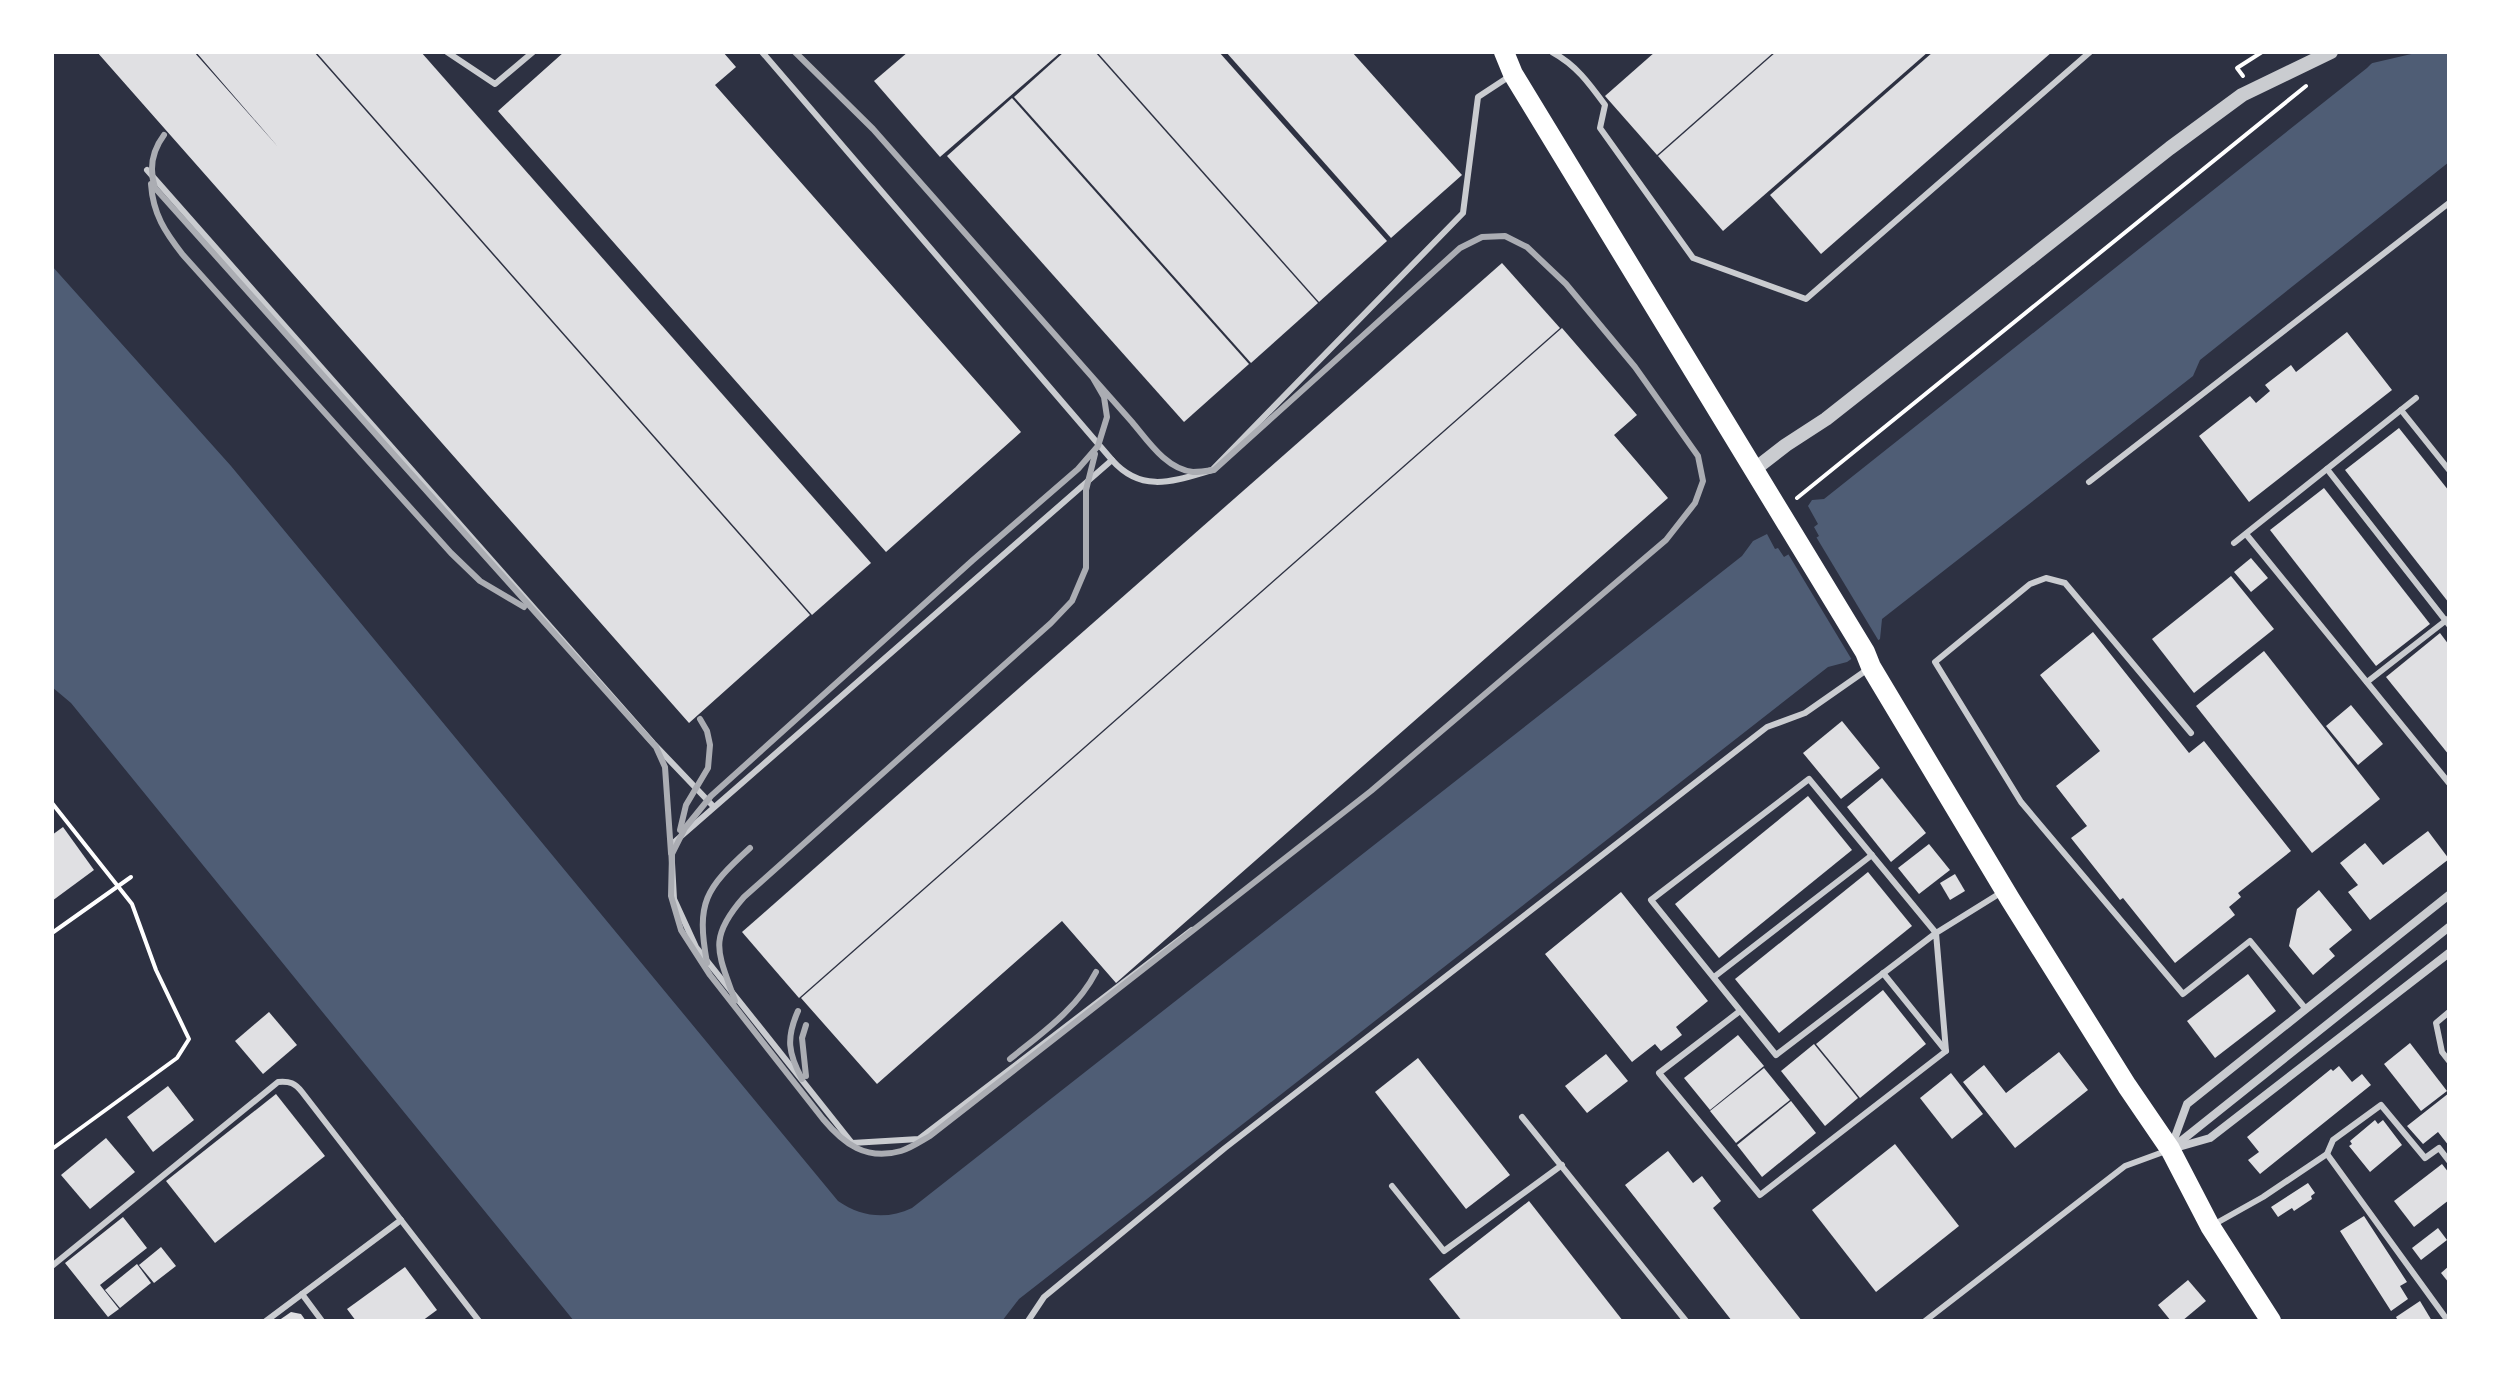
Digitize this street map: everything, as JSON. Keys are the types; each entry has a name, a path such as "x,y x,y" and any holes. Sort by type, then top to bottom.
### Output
{"main road":[{"path":"1504,52 1513,74 1755,469 2005,890 2127,1086 2170,1149 2210,1226 2271,1321"}],"street":[{"path":"1755,469 1826,419 2242,95 2331,52"},
{"path":"2170,1149 2187,1104 2449,895"},
{"path":"2170,1149 2449,927"},
{"path":"2170,1149 2210,1138 2449,953"}],"lane":[{"path":"447,52 495,84 533,52"},
{"path":"762,52 1112,460 1138,481 1175,481 1212,470 1463,213 1478,97 1513,74"},
{"path":"1552,52 1581,73 1605,105 1600,128 1693,258 1806,299 2090,52"},
{"path":"147,170 653,743 713,806"},
{"path":"2089,482 2449,203"},
{"path":"2234,543 2416,398"},
{"path":"2401,410 2449,470"},
{"path":"1112,460 671,845 674,899 696,947 852,1143 919,1139 1192,930"},
{"path":"2327,469 2448,621 2367,682"},
{"path":"2246,534 2449,783"},
{"path":"2191,733 2065,583 2046,578 2030,584 1935,662 2021,802 2183,994 2250,941 2305,1008"},
{"path":"1028,1321 1044,1297 1225,1148 1767,727 1805,713 1868,659"},
{"path":"1946,1051 1936,933 1809,779 1651,900 1776,1055 1936,933 2005,890"},
{"path":"1714,977 1872,855"},
{"path":"1883,973 1946,1051"},
{"path":"1740,1011 1659,1073 1760,1195 1946,1051"},
{"path":"2449,1012 2436,1023 2442,1052 2449,1061"},
{"path":"52,1266 278,1082 288,1081 296,1084 479,1321"},
{"path":"2210,1226 2263,1197 2327,1154 2333,1140 2381,1105 2425,1158 2439,1148 2449,1161"},
{"path":"1522,1117 1686,1321"},
{"path":"1925,1321 2125,1166 2170,1149"},
{"path":"2327,1154 2448,1321"},
{"path":"1392,1186 1444,1251 1562,1165"},
{"path":"266,1321 401,1220"},
{"path":"302,1294 322,1321"}],"path":[{"path":"2245,80 2237,68 2262,52"},
{"path":"1779,512 2311,83"},
{"path":"52,803 132,904 156,970 189,1039 177,1058 52,1149"},
{"path":"52,933 131,877"}],"water":[{"path":"2383,52 2449,52 2449,162 2200,360 2193,376 1882,619 1880,639 1847,662 1828,667 1019,1299 1002,1321 574,1321 71,703 52,687 52,266 231,466 838,1201 856,1211 874,1215 903,1212 1742,556 1753,541 1767,534 1775,549 1778,548 1784,557 1819,536 1814,527 1818,524 1808,506 1812,500 1824,499 2367,68"}],"pier":[{"path":"2377,52 2420,52 2364,65"},
{"path":"1815,535 1880,643 1852,660 1787,552"}],"building":[{"path":"97,52 194,52 279,148 196,52 314,52 810,615 689,723"},
{"path":"316,52 421,52 871,563 812,615"},
{"path":"564,52 723,52 736,67 715,85 1021,432 886,552 498,111"},
{"path":"908,52 1061,52 940,157 874,81"},
{"path":"1064,52 1095,52 1318,303 1251,363 1014,97"},
{"path":"1097,52 1219,52 1387,241 1319,302"},
{"path":"1226,52 1352,52 1462,175 1391,238"},
{"path":"1655,52 1774,52 1657,155 1605,96"},
{"path":"1776,52 1928,52 1723,231 1658,156"},
{"path":"1933,52 2052,52 1821,254 1770,195"},
{"path":"1012,98 1249,364 1184,422 947,156"},
{"path":"1502,263 1560,328 799,998 742,932"},
{"path":"1562,328 1637,415 1614,435 1668,498 1116,983 1062,921 877,1084 801,998"},
{"path":"2347,332 2392,390 2249,502 2199,436 2250,396 2256,403 2270,391 2265,385 2291,365 2296,372"},
{"path":"2399,428 2449,491 2449,603 2345,470"},
{"path":"2324,488 2430,624 2376,666 2270,530"},
{"path":"2251,558 2268,578 2251,592 2234,572"},
{"path":"2231,576 2274,629 2194,693 2152,639"},
{"path":"2093,632 2189,753 2204,741 2291,851 2238,893 2241,897 2229,907 2235,915 2175,963 2071,838 2087,826 2056,786 2100,751 2040,675"},
{"path":"2440,633 2449,645 2449,755 2386,677"},
{"path":"2264,651 2380,799 2312,853 2196,706"},
{"path":"2351,705 2383,744 2358,765 2326,726"},
{"path":"1842,721 1880,768 1841,799 1803,753"},
{"path":"1882,778 1926,833 1891,862 1847,807"},
{"path":"1808,796 1852,850 1719,958 1675,904"},
{"path":"63,827 94,870 52,901 52,835"},
{"path":"2428,831 2449,859 2370,920 2348,892 2358,885 2340,863 2365,843 2383,865"},
{"path":"1929,844 1950,870 1919,894 1898,868"},
{"path":"1868,872 1912,926 1779,1033 1735,979"},
{"path":"1955,874 1965,891 1950,900 1940,883"},
{"path":"2319,890 2352,930 2329,949 2335,956 2313,975 2289,946 2297,909"},
{"path":"1621,892 1708,1001 1676,1027 1682,1035 1661,1051 1655,1044 1632,1062 1545,954"},
{"path":"2248,974 2276,1011 2215,1058 2187,1021"},
{"path":"1883,990 1926,1044 1860,1098 1816,1044"},
{"path":"269,1012 297,1045 263,1074 235,1041"},
{"path":"1738,1035 1764,1066 1710,1110 1684,1078"},
{"path":"2410,1043 2447,1091 2421,1111 2384,1064"},
{"path":"1814,1044 1858,1098 1825,1126 1781,1071"},
{"path":"2059,1052 2088,1090 2015,1148 1963,1082 1984,1065 2006,1093"},
{"path":"1606,1054 1628,1081 1587,1113 1565,1086"},
{"path":"1418,1058 1510,1175 1466,1209 1375,1092"},
{"path":"2339,1066 2352,1082 2362,1074 2371,1085 2260,1174 2248,1160 2259,1152 2247,1137 2331,1069 2333,1071"},
{"path":"1764,1068 1790,1100 1736,1143 1710,1111"},
{"path":"1951,1073 1983,1114 1952,1139 1920,1098"},
{"path":"168,1086 194,1120 153,1152 127,1117"},
{"path":"2449,1093 2449,1146 2438,1132 2423,1144 2407,1126"},
{"path":"276,1094 325,1156 215,1243 166,1181"},
{"path":"1791,1101 1816,1133 1762,1177 1737,1145"},
{"path":"2375,1120 2378,1124 2383,1120 2402,1145 2370,1172 2349,1146 2352,1144 2350,1141"},
{"path":"106,1138 135,1172 90,1209 61,1175"},
{"path":"1895,1144 1959,1226 1876,1292 1812,1210"},
{"path":"1668,1151 1693,1183 1702,1176 1721,1201 1713,1208 1802,1321 1732,1321 1625,1185"},
{"path":"2442,1164 2449,1173 2449,1200 2414,1227 2394,1201"},
{"path":"2308,1183 2315,1193 2312,1199 2278,1217 2271,1207"},
{"path":"1529,1201 1623,1321 1462,1321 1429,1279"},
{"path":"2364,1216 2407,1282 2400,1286 2408,1299 2391,1311 2340,1231"},
{"path":"123,1217 147,1248 100,1285 119,1309 108,1317 65,1263"},
{"path":"2438,1228 2447,1240 2421,1260 2412,1248"},
{"path":"161,1247 176,1266 154,1283 139,1265"},
{"path":"137,1264 151,1283 120,1308 105,1290"},
{"path":"2449,1266 2449,1283 2441,1273"},
{"path":"405,1267 437,1310 422,1321 356,1321 347,1309"},
{"path":"2188,1280 2206,1301 2182,1321 2171,1321 2158,1305"},
{"path":"2420,1301 2432,1321 2398,1321 2396,1317"},
{"path":"291,1312 301,1314 306,1321 278,1321"}],"railway":[{"path":"795,52 873,129 1132,422 1151,445 1174,466 1193,472 1214,470 1460,248 1482,237 1505,236 1527,247 1566,284 1635,367 1698,456 1703,481 1695,503 1666,540 1371,791 930,1136 901,1151 888,1154 866,1152 848,1143 823,1119 710,975 681,930 671,896 672,854 685,828 711,796 1078,469 1098,446 1107,417 1104,397 1093,378"},
{"path":"164,135 153,160 155,188 656,747 665,767 671,853"},
{"path":"151,184 154,205 161,222 183,255 451,553 480,581 524,607"},
{"path":"735,1001 719,946 725,924 744,897 1072,601 1086,568 1086,490 1095,454"},
{"path":"680,830 686,805 708,768 710,745 700,719"},
{"path":"707,963 703,925 708,898 723,875 750,848"},
{"path":"1010,1059 1069,1009 1096,972"},
{"path":"798,1011 790,1045 802,1079"},
{"path":"806,1025 802,1038 806,1076"}]}
